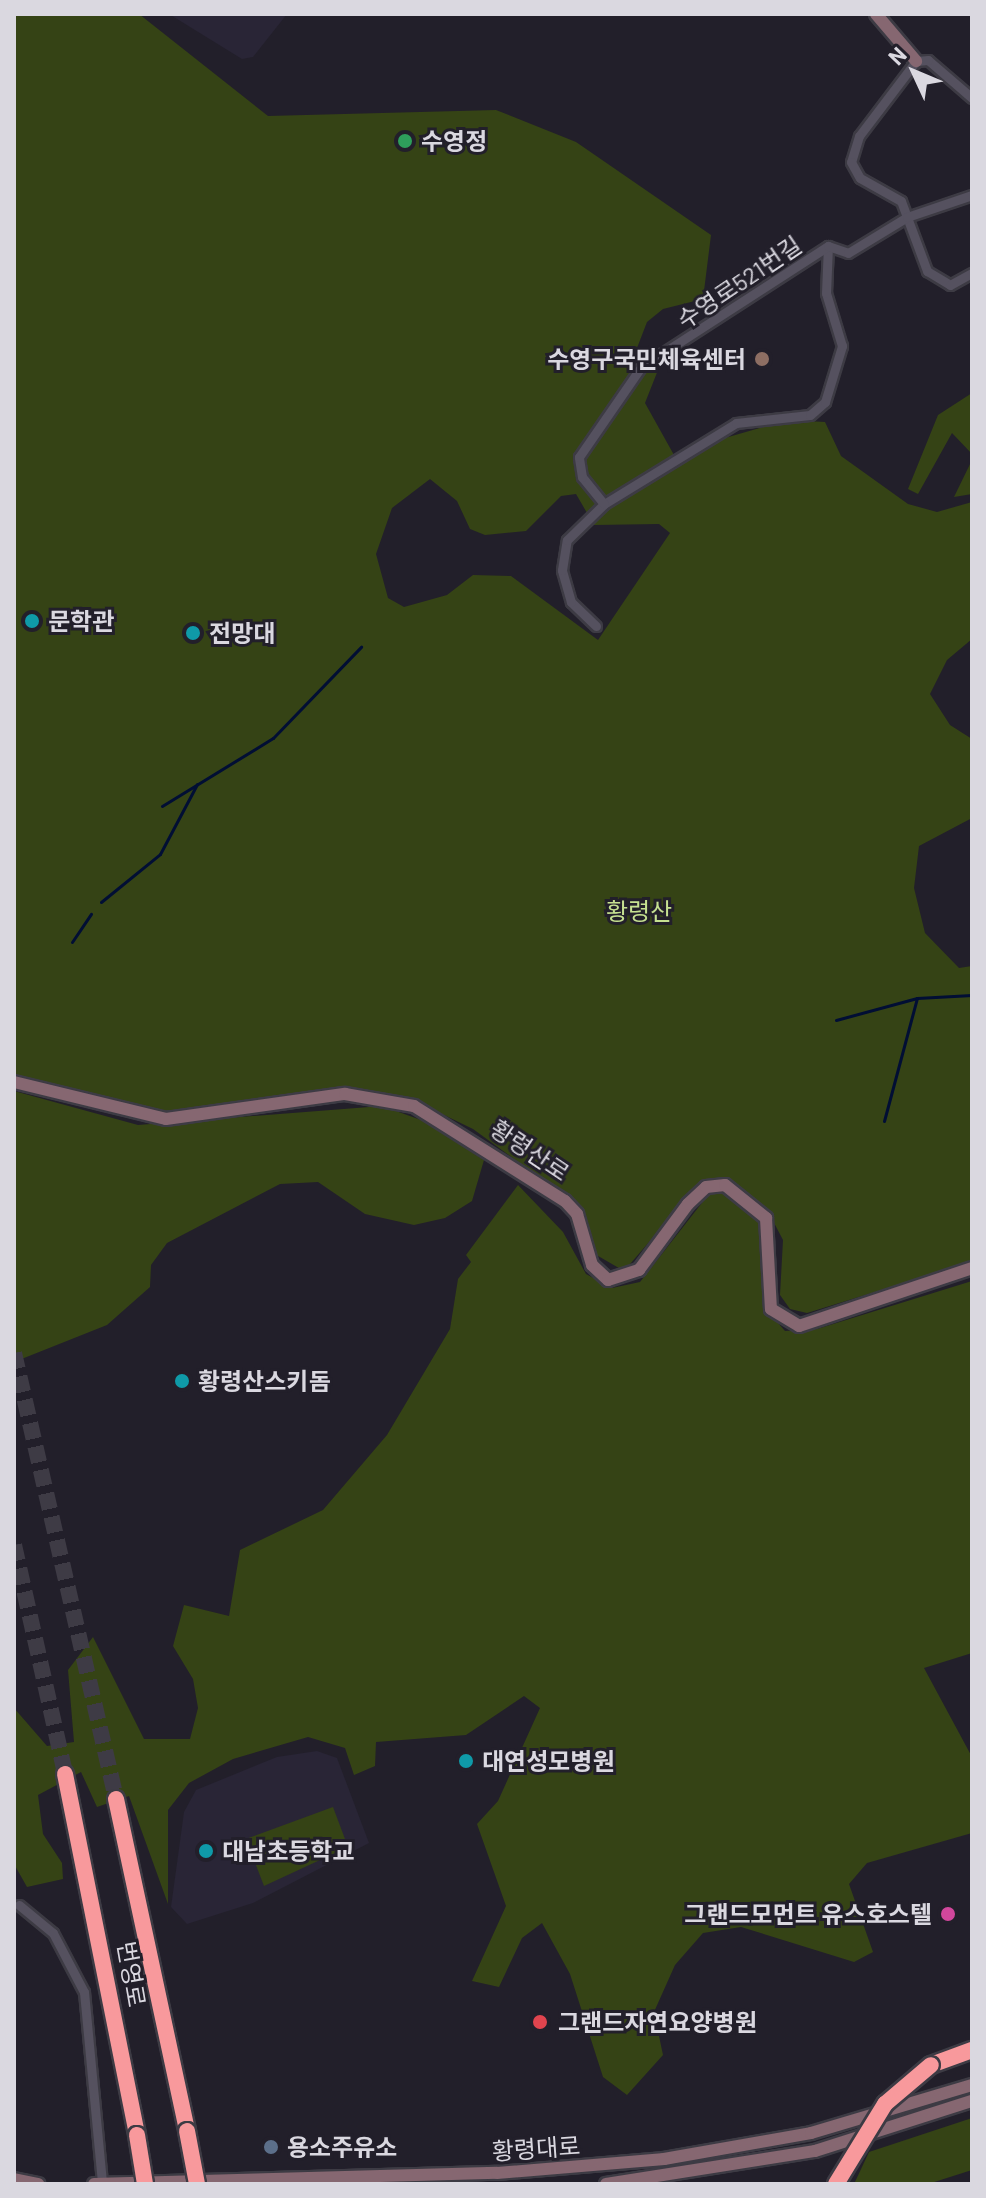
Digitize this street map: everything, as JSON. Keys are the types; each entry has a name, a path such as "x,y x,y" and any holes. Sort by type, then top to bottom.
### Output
{"highway":[{"name":"번영로","path":"65,1774 145,2184"},
{"name":"번영로","path":"116,1799 197,2184"},
{"path":"836,2184 885,2104 931,2065 972,2050"}],"main road":[{"path":"876,14 916,61"},
{"name":"황령산로","path":"14,1082 166,1119 345,1094 414,1106 565,1201 577,1214 592,1265 608,1280 639,1270 688,1204 706,1187 725,1185 766,1218 771,1309 799,1326 972,1268"},
{"name":"황령대로","path":"94,2184 497,2173 668,2158 811,2133 972,2085"},
{"name":"황령대로","path":"606,2184 692,2178 815,2151 972,2101"},
{"path":"668,2158 671,2180"},
{"path":"14,2179 38,2184"}],"street":[{"path":"972,98 928,60 916,61 852,153 860,178 901,201 927,271 950,285 972,273"},
{"name":"수영로521번길","path":"604,504 582,477 579,457 641,367 828,246 848,253 907,217 972,195"},
{"path":"596,626 571,602 562,570 567,540 604,504 736,423 755,415 810,415 825,402 842,346 826,293 828,246"},
{"path":"19,1905 53,1933 84,1992 102,2184"}],"shaded area":[{"path":"169,14 287,14 253,57 242,59"},
{"path":"317,1751 337,1758 369,1843 253,1903 187,1924 171,1907 184,1812 196,1790 277,1757"}],"green space":[{"name":"황령산","path":"14,14 139,14 268,116 496,110 576,142 711,235 703,299 663,309 647,322 637,348 658,370 645,403 679,464 718,440 787,420 825,422 841,456 908,504 937,512 972,502 972,639 947,660 930,694 950,725 972,739 972,818 919,846 914,888 925,933 959,968 972,966 972,1262 807,1313 790,1309 780,1295 783,1240 772,1219 730,1179 701,1182 624,1271 593,1253 586,1218 573,1202 473,1129 413,1100 349,1090 168,1114 14,1078","holes":["430,479 457,501 470,529 485,535 526,531 561,496 576,494 594,525 659,524 670,533 598,640 511,576 473,575 447,595 404,607 388,598 376,554 392,508"]},
{"path":"972,393 972,454 952,433 918,494 908,489 938,415"},
{"path":"972,460 972,494 954,497"},
{"path":"14,1091 138,1125 382,1106 421,1120 484,1160 472,1201 445,1218 414,1225 365,1214 318,1182 280,1184 167,1243 151,1265 150,1287 107,1325 14,1362"},
{"path":"518,1185 563,1232 586,1274 612,1288 640,1282 712,1190 733,1193 761,1221 765,1308 785,1331 817,1329 972,1281 972,1653 924,1668 972,1757 972,1833 867,1863 849,1884 873,1952 854,1962 741,1927 703,1933 675,1965 654,2012 663,2055 627,2095 603,2077 570,1974 542,1923 522,1938 499,1987 472,1981 506,1906 477,1824 498,1801 540,1708 524,1696 466,1735 376,1742 375,1766 354,1775 345,1748 308,1737 233,1759 189,1783 168,1810 168,1904 129,1796 97,1807 81,1772 38,1795 43,1834 62,1863 63,1879 27,1887 14,1864 14,1708 47,1746 74,1742 68,1670 93,1637 144,1739 190,1739 198,1708 193,1679 173,1646 184,1605 229,1616 240,1550 323,1510 387,1435 450,1329 458,1279 471,1262 466,1255"},
{"path":"333,1807 348,1847 264,1886 246,1839"},
{"path":"972,2118 972,2170 928,2184 854,2184 869,2152"}],"waterway":[{"path":"162,806 273,738 361,647"},
{"path":"101,902 160,854 197,784"},
{"path":"72,942 91,914"},
{"path":"836,1020 917,998 972,995"},
{"path":"884,1121 917,998"}],"tunnel":[{"path":"14,1353 116,1799"},
{"path":"14,1545 65,1774"}],"place":[{"name":"수영정","path":"405,141"},
{"name":"수영구국민체육센터","path":"762,359"},
{"name":"문학관","path":"32,621"},
{"name":"전망대","path":"193,633"},
{"name":"황령산스키돔","path":"182,1381"},
{"name":"대연성모병원","path":"466,1761"},
{"name":"대남초등학교","path":"206,1851"},
{"name":"그랜드모먼트 유스호스텔","path":"948,1914"},
{"name":"그랜드자연요양병원","path":"540,2022"},
{"name":"용소주유소","path":"271,2147"}]}
